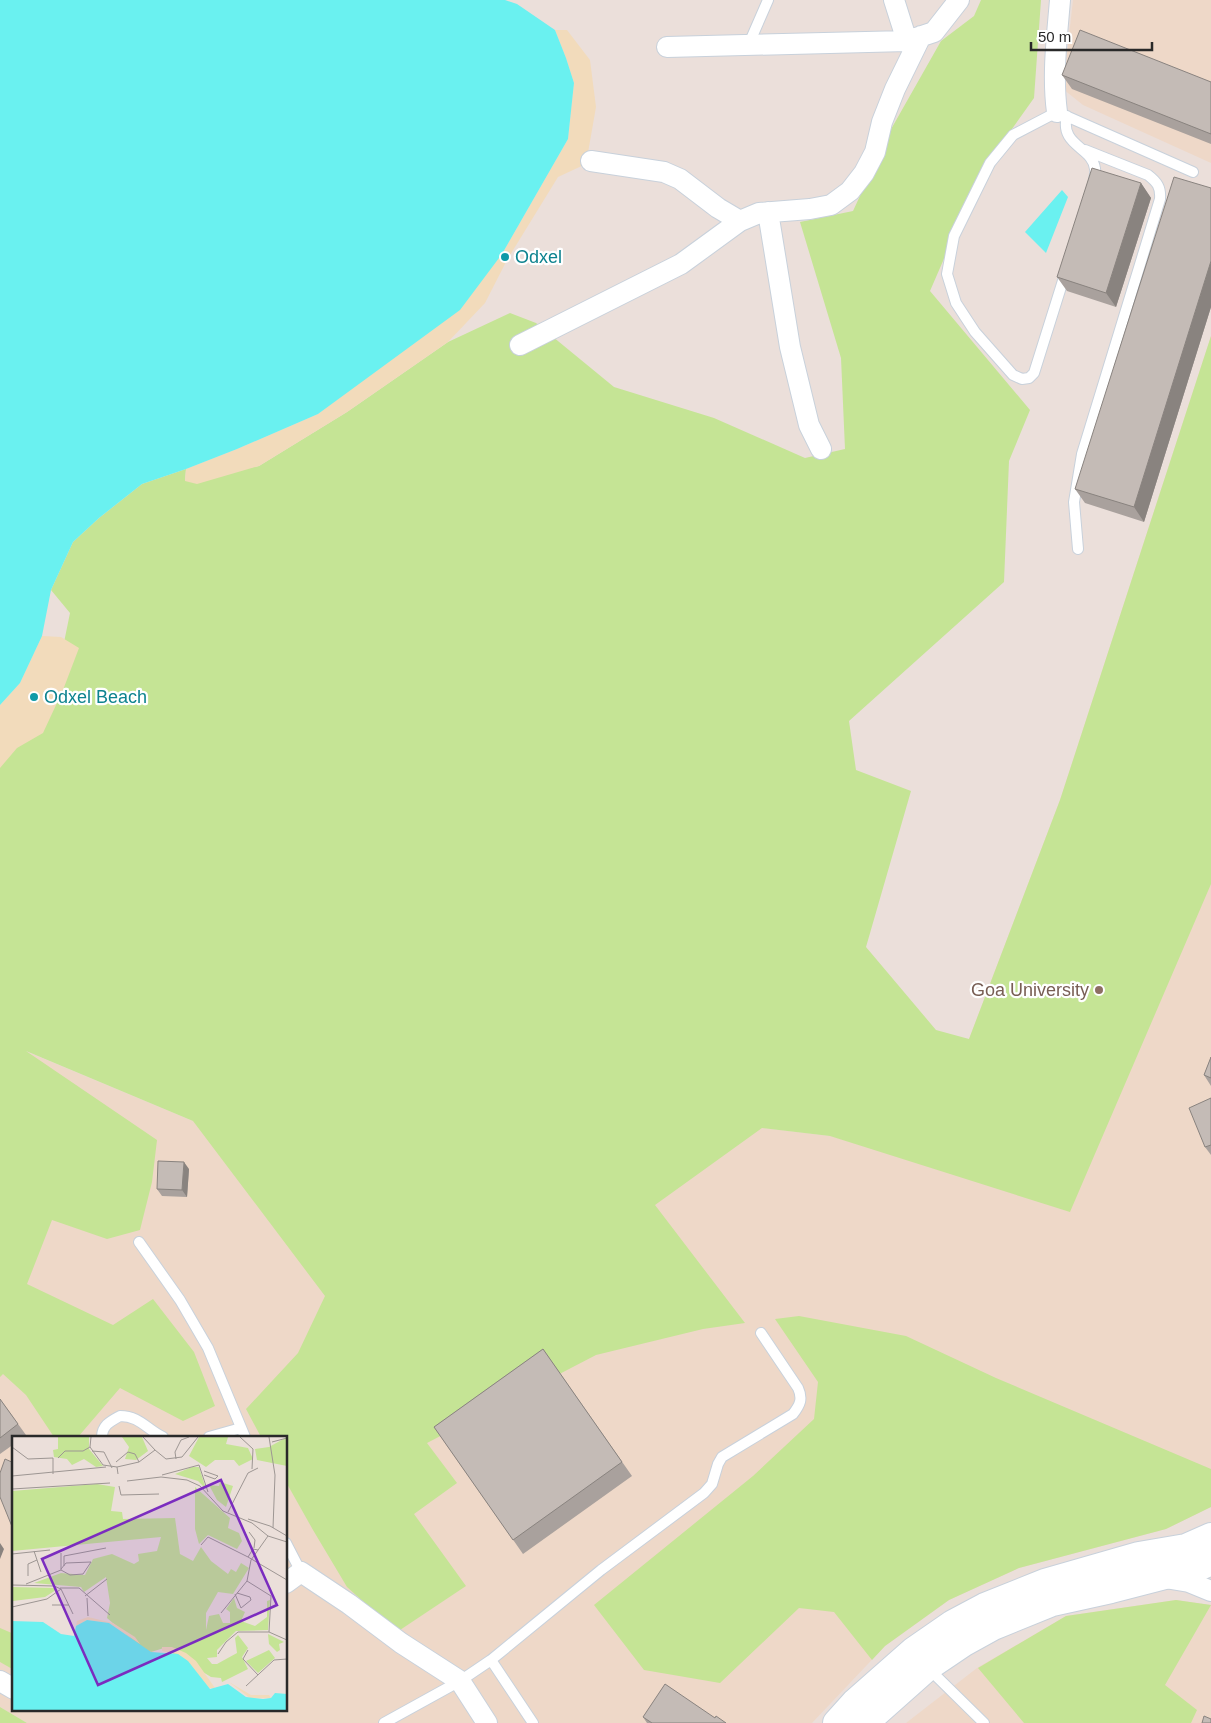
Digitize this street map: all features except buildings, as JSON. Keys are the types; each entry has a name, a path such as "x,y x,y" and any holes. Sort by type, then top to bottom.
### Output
{"main road":[{"path":"837,1723 855,1703 914,1651 953,1624 984,1607 1045,1583 1139,1556 1186,1548 1211,1538"},
{"path":"864,1723 927,1667 964,1642 993,1626 1044,1606 1200,1566 1211,1561"}],"street":[{"path":"520,345 681,264 740,221 759,213 810,210 831,205 850,190 864,173 875,152 882,122 914,39 894,0"},
{"path":"667,47 748,46 914,39 934,32 959,0"},
{"path":"1060,0 1055,67 1055,98 1062,114"},
{"path":"591,161 664,172 680,179 718,208 740,221"},
{"path":"768,212 790,347 809,425 822,449"},
{"path":"294,1577 349,1604 402,1643 460,1680 487,1723"},
{"path":"1158,1577 1189,1582 1211,1591"},
{"path":"0,1681 12,1688"}],"lane":[{"path":"748,46 768,0"},
{"path":"1062,114 1067,134 1091,159 1096,168 1091,188"},
{"path":"1068,262 1034,373 1029,378 1022,379 1013,375 975,332 956,303 947,274 954,236 990,163 1013,136 1062,114 1193,172"},
{"path":"1078,549 1074,502 1082,454 1160,199 1160,189 1157,182 1148,175 1079,148"},
{"path":"139,1242 180,1300 208,1348 243,1432 216,1436"},
{"path":"384,1723 460,1680 491,1660 601,1570 704,1493 712,1484 722,1457 793,1414 799,1407 801,1396 798,1388 761,1333"},
{"path":"102,1436 102,1432 107,1424 120,1416 135,1418 161,1436"},
{"path":"288,1552 294,1577"},
{"path":"491,1660 533,1723"},
{"path":"927,1667 984,1723"}],"shaded area":[{"path":"1073,0 1211,0 1211,163 1083,105 1063,89"},
{"name":"Goa University","path":"1211,336 1211,1507 1166,1529 1019,1568 949,1600 885,1646 812,1723 27,1723 0,1707 0,1054 23,1050 193,1121 424,1086 830,1136 969,1039 1060,800"},
{"path":"1176,1600 1211,1605 1211,1723 906,1723 977,1668 1066,1616"}],"green space":[{"path":"981,0 1041,0 1034,98 982,171 930,291 1030,410 1009,461 1004,582 849,721 856,770 911,791 866,947 936,1030 969,1039 1060,800 1211,336 1211,884 1070,1212 830,1136 762,1128 655,1205 745,1323 703,1329 596,1355 427,1443 457,1483 414,1514 466,1586 397,1632 347,1587 288,1486 288,1436 260,1436 246,1409 298,1353 325,1296 193,1121 26,1051 157,1140 152,1182 140,1230 107,1239 52,1220 27,1284 113,1325 153,1299 194,1352 215,1406 183,1421 120,1388 79,1436 53,1436 26,1395 3,1374 0,1377 0,748 61,657 70,613 51,590 73,542 99,518 142,484 186,469 185,481 259,466 347,412 448,342 510,313 536,323 614,387 714,418 805,458 845,449 841,358 800,222 853,211 890,131 941,41 974,16"},
{"path":"799,1316 906,1336 996,1378 1211,1469 1211,1507 1166,1529 1019,1568 949,1600 885,1646 872,1660 834,1612 799,1608 720,1683 644,1670 594,1605 753,1476 814,1419 818,1382 775,1319"},
{"path":"1176,1600 1211,1605 1165,1685 1197,1710 1191,1723 1024,1723 978,1668 1066,1616"},
{"path":"0,1628 12,1633 12,1669 0,1662"},
{"path":"0,1707 27,1723 0,1723"}],"sand":[{"name":"Odxel","path":"555,30 567,30 590,60 596,107 586,164 558,177 507,260 485,303 448,342 347,412 259,466 197,484 185,481 186,469 318,414 385,363 502,254 568,139 574,83"},
{"name":"Odxel Beach","path":"42,636 61,637 79,648 63,690 43,733 17,748 0,768 0,705 20,683"}],"water":[{"path":"0,0 505,0 517,4 555,30 574,83 568,139 502,254 460,310 318,414 237,449 142,484 99,518 73,542 51,590 42,636 20,683 0,705"},
{"path":"1062,190 1068,197 1046,253 1025,232"}],"place":[{"name":"Odxel","path":"505,257"},
{"name":"Odxel Beach","path":"34,697"},
{"name":"Goa University","path":"1099,990"}]}
